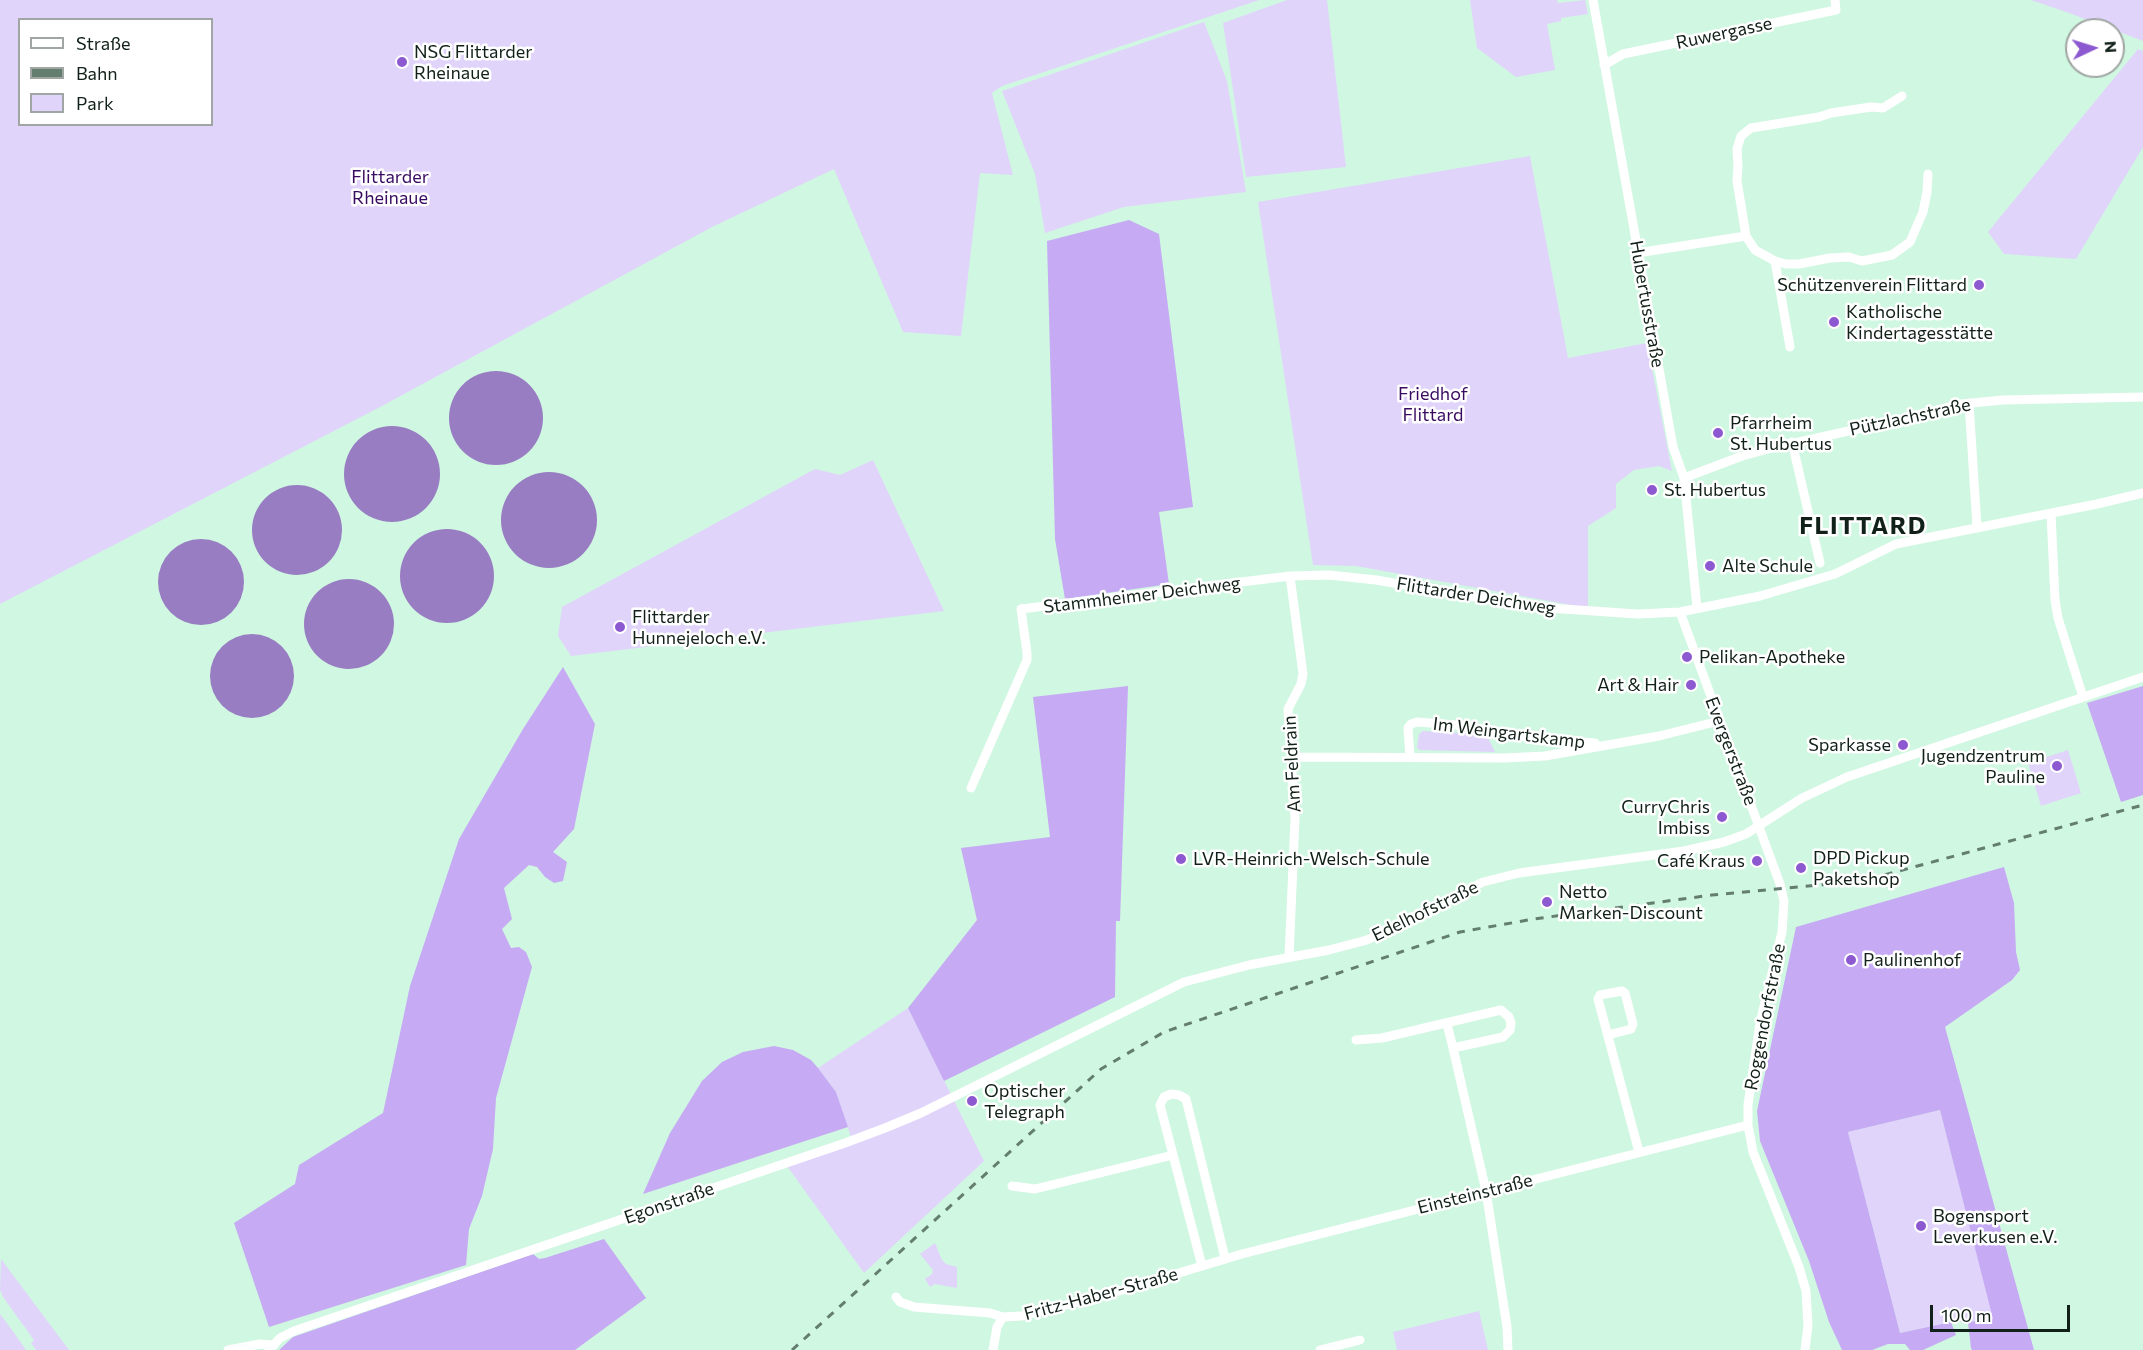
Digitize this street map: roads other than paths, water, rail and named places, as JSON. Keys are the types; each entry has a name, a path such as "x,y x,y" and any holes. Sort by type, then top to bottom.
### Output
{"street":[{"name":"Hubertusstraße","path":"1593,0 1672,447 1684,478 1697,608"},
{"name":"Ruwergasse","path":"1604,65 1623,54 1836,10 1835,0"},
{"path":"1902,96 1883,108 1871,107 1831,113 1751,129 1742,136 1737,149 1737,181 1746,236 1755,250 1774,261 1786,264 1849,257 1862,261 1892,255 1910,243 1923,212 1928,192 1929,174"},
{"path":"1637,253 1746,236"},
{"path":"1774,261 1790,347"},
{"name":"Pützlachstraße","path":"1684,478 1742,456 1792,442 1970,403 2143,397"},
{"path":"1970,403 1977,527"},
{"path":"1792,442 1820,563"},
{"name":"Flittarder Deichweg","path":"1309,575 1347,576 1376,580 1533,607 1638,614 1680,612 1760,596 1835,574 1896,544 2143,493"},
{"path":"2051,513 2058,618 2083,697"},
{"name":"Stammheimer Deichweg","path":"971,788 1027,660 1021,609 1309,575"},
{"name":"Am Feldrain","path":"1289,957 1295,819 1288,709 1301,684 1303,674 1290,576"},
{"name":"Evergerstraße","path":"1680,612 1782,889"},
{"name":"Edelhofstraße","path":"1099,1024 1184,982 1249,965 1329,950 1367,940 1483,882 1519,873 1702,848 1735,838 1802,798 1847,777 2143,677"},
{"name":"Im Weingartskamp","path":"1292,757 1503,758 1545,756 1659,736 1719,721"},
{"name":"Im Weingartskamp","path":"1410,757 1408,728 1411,724 1418,722 1456,725 1538,739 1605,744"},
{"name":"Roggendorfstraße","path":"1782,889 1784,918 1760,1023 1748,1105 1748,1125 1753,1152 1799,1267 1806,1291 1808,1326 1805,1350"},
{"path":"1608,1035 1631,1029 1633,1024 1625,993 1622,991 1600,996 1598,999 1640,1152"},
{"path":"1356,1040 1382,1038 1501,1010 1509,1017 1510,1030 1503,1036 1453,1048"},
{"name":"Egonstraße","path":"228,1350 260,1344 271,1347 280,1338 294,1331 885,1128 921,1113 1099,1024"},
{"path":"1447,1024 1486,1191 1507,1327 1508,1350"},
{"path":"1202,1266 1160,1105 1164,1097 1171,1094 1186,1099 1225,1258"},
{"name":"Einsteinstraße","path":"1202,1266 1225,1258 1748,1125"},
{"path":"1012,1186 1035,1189 1173,1155"},
{"name":"Fritz-Haber-Straße","path":"896,1297 900,1302 914,1307 990,1313 1003,1317 1022,1316 1109,1294 1202,1266"},
{"path":"993,1350 997,1327 1003,1317"},
{"path":"1320,1350 1360,1340"}],"railway":[{"path":"792,1350 1101,1069 1164,1032 1460,932 1534,919 1712,895 1862,881 2143,805"}],"place":[{"name":"NSG Flittarder Rheinaue","path":"402,62"},
{"name":"Schützenverein Flittard","path":"1979,285"},
{"name":"Katholische Kindertagesstätte","path":"1834,322"},
{"name":"Pfarrheim St. Hubertus","path":"1718,433"},
{"name":"St. Hubertus","path":"1652,490"},
{"name":"Alte Schule","path":"1710,566"},
{"name":"Flittarder Hunnejeloch e.V.","path":"620,627"},
{"name":"Pelikan-Apotheke","path":"1687,657"},
{"name":"Art & Hair","path":"1691,685"},
{"name":"Sparkasse","path":"1903,745"},
{"name":"Jugendzentrum Pauline","path":"2057,766"},
{"name":"CurryChris Imbiss","path":"1722,817"},
{"name":"LVR-Heinrich-Welsch-Schule","path":"1181,859"},
{"name":"Café Kraus","path":"1757,861"},
{"name":"DPD Pickup Paketshop","path":"1801,868"},
{"name":"Netto Marken-Discount","path":"1547,902"},
{"name":"Paulinenhof","path":"1851,960"},
{"name":"Optischer Telegraph","path":"972,1101"},
{"name":"Bogensport Leverkusen e.V.","path":"1921,1226"}],"district":[{"name":"FLITTARD","path":"1863,526"}],"park label":[{"name":"Flittarder Rheinaue","path":"390,187"},
{"name":"Friedhof Flittard","path":"1433,404"}]}
